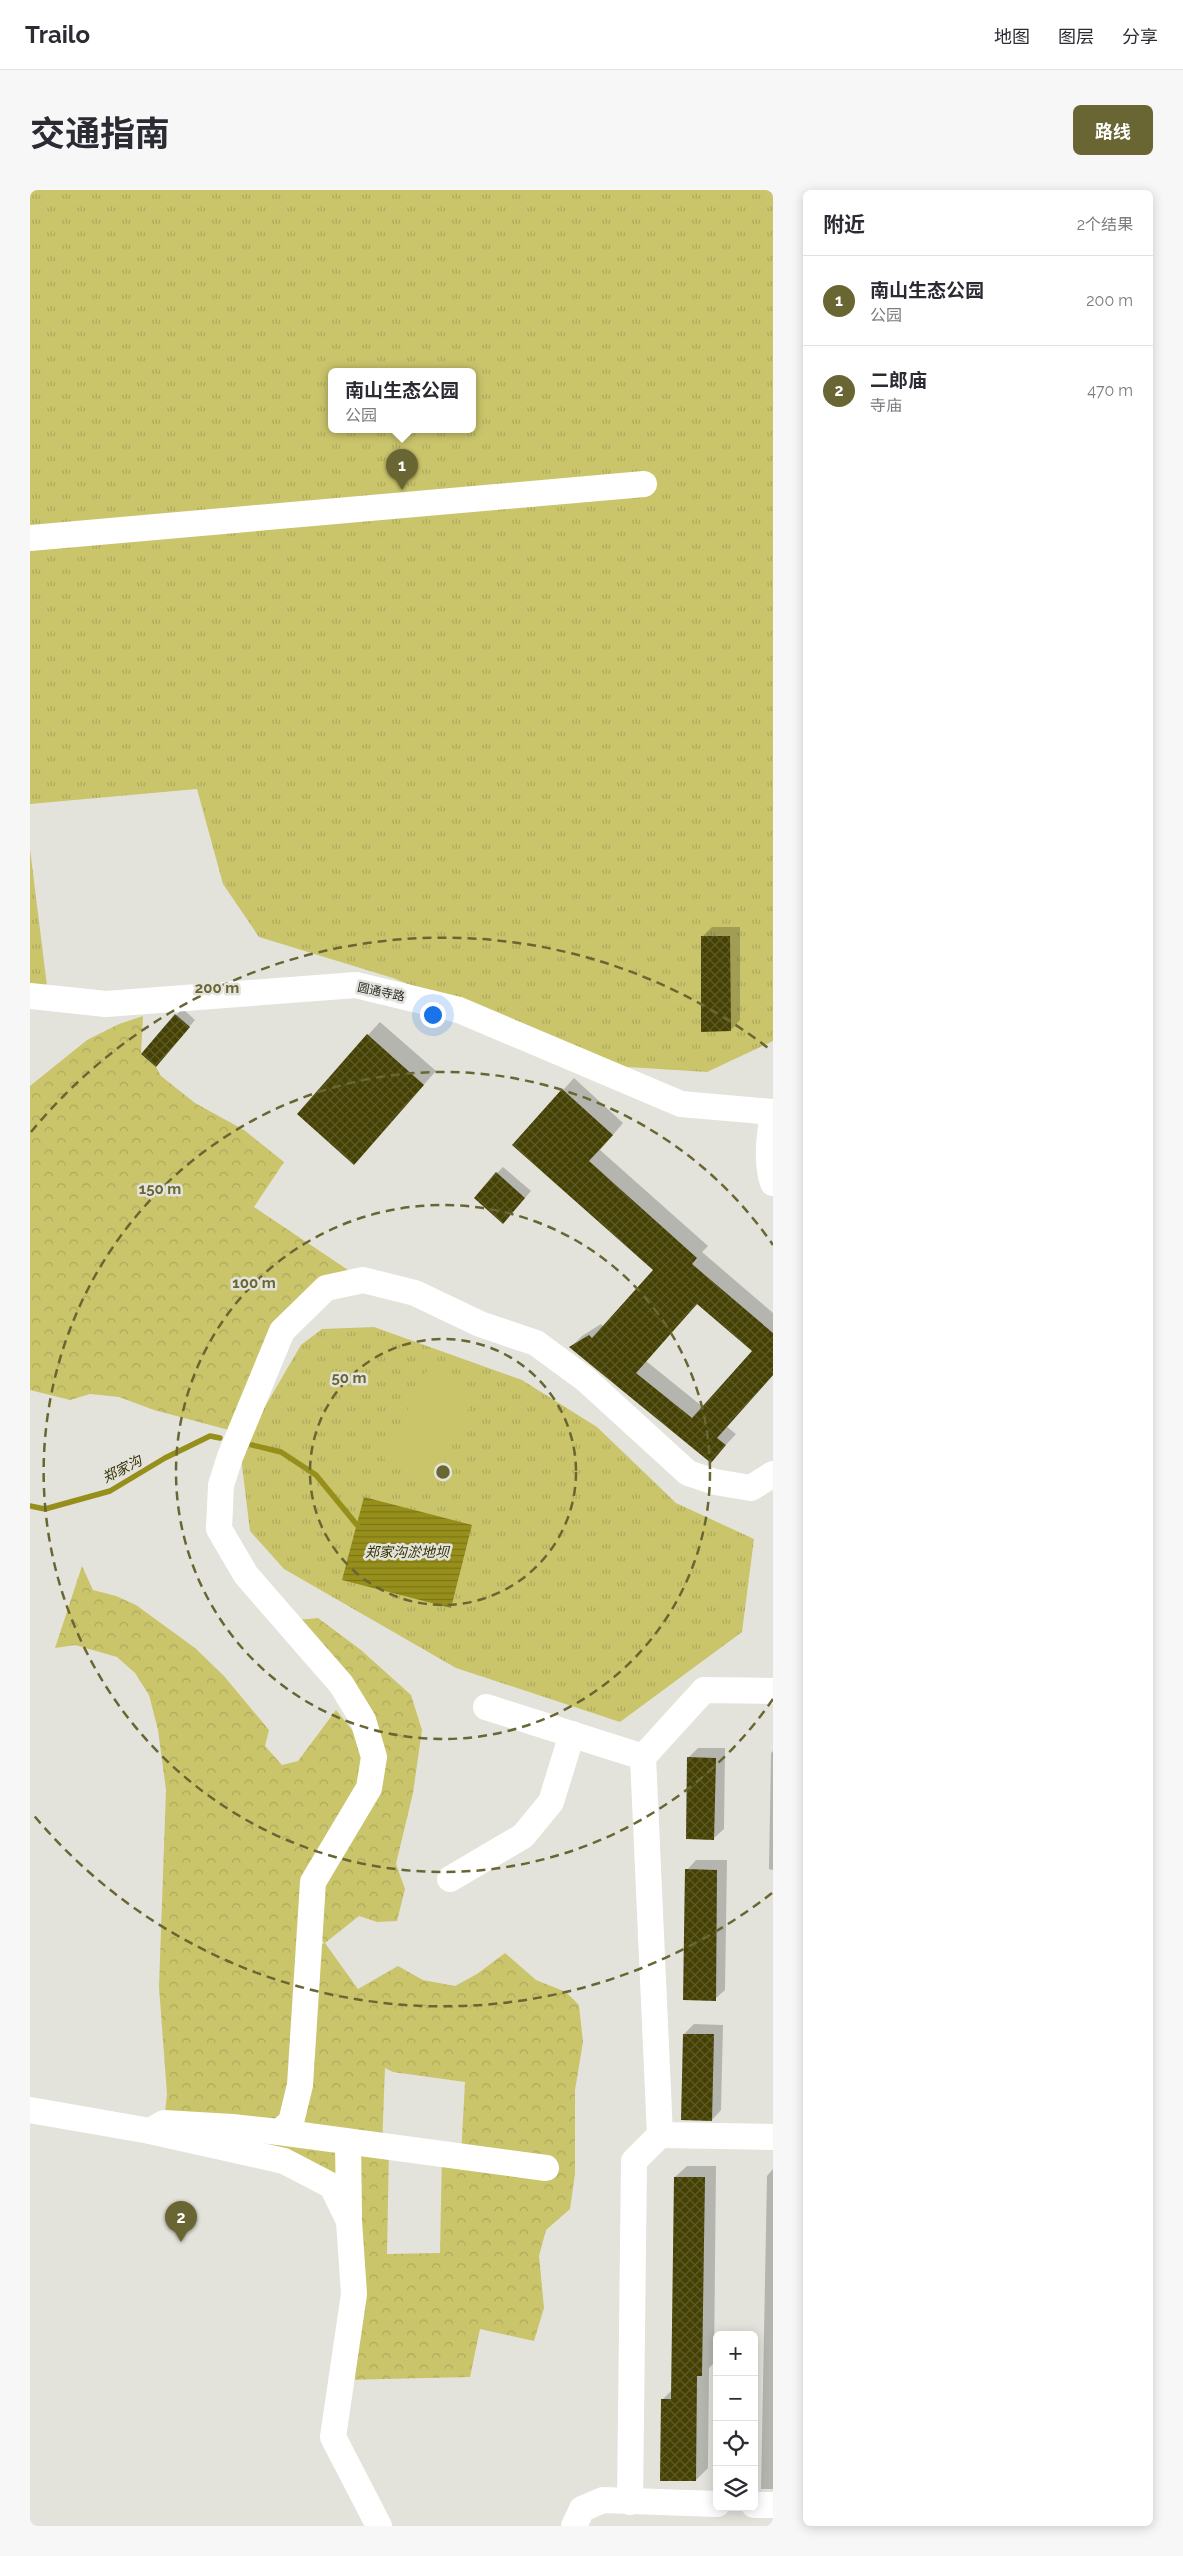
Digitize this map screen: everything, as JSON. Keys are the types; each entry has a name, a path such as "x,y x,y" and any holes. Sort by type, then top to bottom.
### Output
{"street":[{"path":"30,538 644,484"},
{"name":"圆通寺路","path":"30,996 106,1004 356,985 459,1010 681,1104 773,1113"},
{"path":"773,1113 769,1146 770,1173 773,1183"},
{"path":"279,2132 291,2122 300,2085 313,1882 369,1788 374,1757 363,1720 341,1684 246,1575 219,1529 221,1485 230,1457 282,1331 326,1288 363,1280 415,1293 480,1324 536,1344 585,1378 688,1473 715,1482 750,1488 773,1474"},
{"path":"660,2135 643,1757 704,1690 773,1690"},
{"path":"486,1707 643,1757"},
{"path":"450,1879 523,1836 551,1802 572,1734"},
{"path":"30,2110 150,2131 284,2162 332,2186 349,2221"},
{"path":"150,2131 164,2123 232,2126 546,2168"},
{"path":"630,2502 634,2161 660,2135 773,2137"},
{"path":"348,2142 349,2221 354,2294 333,2437 378,2526"},
{"path":"574,2526 582,2509 603,2500 713,2504"},
{"path":"758,2505 773,2505"}],"green space":[{"path":"30,190 773,190 773,1041 707,1072 612,1066 393,978 259,937 223,884 197,789 30,804"},
{"path":"30,849 47,986 30,984"},
{"path":"143,1016 141,1054 156,1067 161,1076 195,1103 244,1130 284,1162 254,1207 363,1280 283,1331 240,1433 154,1410 119,1397 90,1394 70,1400 30,1390 30,1086 87,1040 119,1024"},
{"path":"374,1327 522,1380 597,1427 676,1503 754,1539 742,1632 620,1722 456,1668 284,1569 250,1531 240,1449 301,1345 322,1329"},
{"path":"428,1368 477,1392 433,1484 384,1460"},
{"path":"82,1566 93,1590 116,1596 136,1605 195,1648 224,1676 269,1730 265,1746 282,1765 298,1761 336,1710 374,1757 288,1621 318,1618 361,1650 411,1695 422,1730 413,1793 396,1864 405,1889 397,1921 377,1922 359,1916 325,1943 358,1989 398,1966 423,1980 455,1986 477,1974 505,1953 536,1980 566,1992 579,2005 583,2042 575,2090 575,2174 570,2209 546,2230 539,2256 544,2308 534,2341 480,2329 470,2377 342,2380 354,2294 332,2186 164,2123 167,2094 159,1987 166,1790 158,1730 149,1695 135,1673 117,1657 75,1645 55,1648","holes":["311,1926 324,1943 309,1955","385,2068 393,2072 465,2082 461,2156 442,2154 440,2253 387,2254 389,2147 382,2146"]}],"water":[{"name":"郑家沟淤地坝","path":"364,1497 472,1525 451,1608 342,1580"}],"building":[{"path":"701,936 730,936 731,1031 701,1032"},
{"path":"175,1014 190,1027 156,1067 141,1054"},
{"path":"367,1034 424,1085 354,1165 297,1114"},
{"path":"562,1089 613,1135 589,1161 697,1258 692,1264 773,1333 773,1375 717,1438 726,1445 711,1463 569,1347 589,1335 592,1338 653,1270 512,1145","holes":["697,1304 752,1351 692,1418 636,1373"]},
{"path":"496,1172 525,1198 503,1224 474,1198"},
{"path":"687,1757 716,1758 714,1840 686,1839"},
{"path":"685,1869 717,1870 716,2001 683,2000"},
{"path":"683,2034 714,2034 712,2121 681,2120"},
{"path":"674,2177 705,2177 702,2376 697,2376 696,2481 660,2481 661,2399 671,2399"}],"waterway":[{"name":"郑家沟","path":"30,1506 45,1509 110,1491 165,1458 210,1436 220,1438"},
{"name":"郑家沟","path":"252,1445 281,1452 316,1475 357,1525"}],"place":[{"name":"南山生态公园","path":"402,490"},
{"name":"二郎庙","path":"181,2242"}]}
